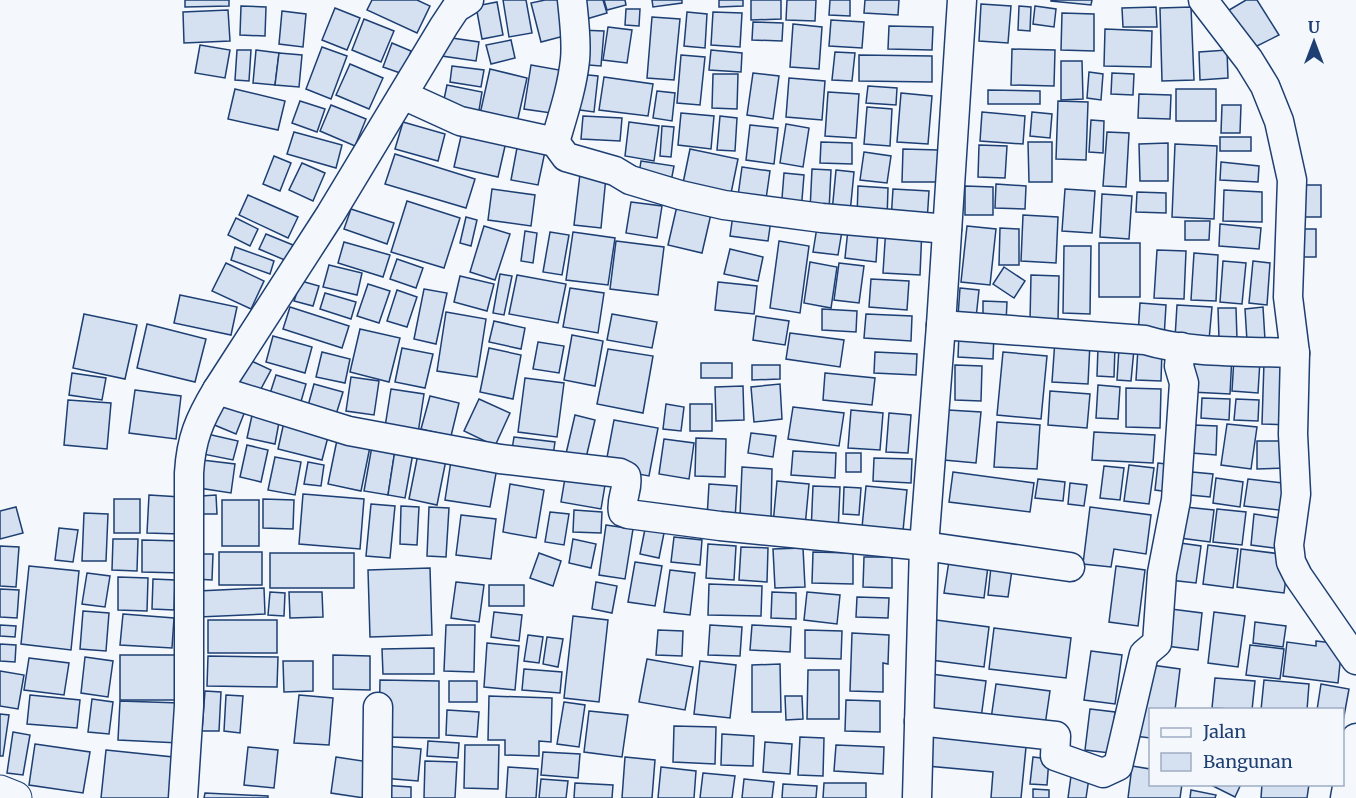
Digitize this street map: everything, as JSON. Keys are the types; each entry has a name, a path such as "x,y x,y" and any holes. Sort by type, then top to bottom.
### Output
{"main road":[{"path":"0,792 15,798"}],"street":[{"path":"555,142 571,88 576,58 572,0"},
{"path":"916,798 924,546 962,0"},
{"path":"1203,0 1249,60 1264,86 1279,121 1292,180 1288,297 1295,353 1293,434 1296,494 1289,545 1290,562 1356,660"},
{"path":"183,798 189,706 190,450 196,429 216,390 330,215 460,3"},
{"path":"403,94 460,121 555,142 566,157 615,171 630,180 680,195 713,203 822,218 947,230"},
{"path":"941,325 1145,340 1181,347 1295,353"},
{"path":"919,721 1056,736 1055,756 1103,773 1118,766 1144,654 1157,643 1162,573 1176,500 1184,383 1179,366 1181,347"},
{"path":"216,390 349,431 500,459 620,473 626,476 627,481 622,506 623,512 628,514 720,526 924,546 1070,567"},
{"path":"377,798 378,707"},
{"path":"1345,798 1356,738"}],"building":[{"path":"185,0 229,0 229,6 185,7"},
{"path":"372,0 417,0 430,6 417,33 367,10"},
{"path":"503,0 526,0 532,33 509,37"},
{"path":"559,0 568,35 541,42 531,3"},
{"path":"577,0 603,0 607,13 583,20"},
{"path":"604,0 625,0 626,5 607,10"},
{"path":"652,0 682,0 682,3 653,7"},
{"path":"719,0 743,0 743,6 719,7"},
{"path":"751,0 781,0 781,19 751,20"},
{"path":"787,0 816,0 815,21 786,20"},
{"path":"830,0 850,0 850,16 829,15"},
{"path":"865,0 899,0 898,15 864,13"},
{"path":"1051,0 1092,0 1091,5"},
{"path":"1246,0 1257,0 1279,35 1247,51 1219,16"},
{"path":"497,2 503,35 482,39 476,6"},
{"path":"981,4 1011,6 1008,43 979,41"},
{"path":"241,6 266,7 265,36 240,35"},
{"path":"1019,6 1031,7 1030,31 1018,30"},
{"path":"1035,6 1056,9 1054,27 1033,24"},
{"path":"1156,7 1157,27 1123,27 1122,8"},
{"path":"1191,7 1194,80 1162,81 1160,8"},
{"path":"335,8 360,18 347,50 322,40"},
{"path":"626,9 640,9 639,26 625,25"},
{"path":"228,10 230,41 184,43 183,12"},
{"path":"282,11 306,14 303,47 279,44"},
{"path":"687,12 707,14 705,48 684,46"},
{"path":"713,12 742,13 740,47 711,45"},
{"path":"1062,13 1094,14 1094,51 1061,50"},
{"path":"652,17 680,19 674,80 647,78"},
{"path":"364,19 394,31 381,62 352,50"},
{"path":"831,20 864,22 862,48 829,46"},
{"path":"753,22 783,23 782,41 752,40"},
{"path":"793,24 822,27 819,69 790,67"},
{"path":"889,26 933,27 932,50 888,49"},
{"path":"608,27 632,30 627,63 603,60"},
{"path":"1105,29 1152,31 1151,67 1104,66"},
{"path":"579,30 604,31 601,66 576,64"},
{"path":"445,37 479,42 476,61 442,56"},
{"path":"511,40 515,58 491,64 486,45"},
{"path":"392,43 411,51 403,74 383,67"},
{"path":"200,45 230,50 225,78 195,73"},
{"path":"322,47 347,56 331,99 306,89"},
{"path":"1012,49 1055,50 1054,86 1011,85"},
{"path":"237,50 251,50 249,81 235,80"},
{"path":"256,50 279,53 275,85 253,83"},
{"path":"711,50 742,53 741,72 709,70"},
{"path":"1227,50 1228,78 1200,80 1199,52"},
{"path":"835,52 855,53 852,81 832,80"},
{"path":"279,53 302,55 299,87 275,85"},
{"path":"681,55 705,57 700,105 677,103"},
{"path":"859,55 932,56 932,82 859,81"},
{"path":"1061,61 1082,61 1083,99 1061,100"},
{"path":"350,64 383,78 369,109 336,95"},
{"path":"531,65 565,71 558,114 524,109"},
{"path":"452,66 484,70 481,87 450,82"},
{"path":"490,69 527,78 517,123 480,114"},
{"path":"1089,72 1103,74 1101,100 1087,98"},
{"path":"753,73 779,76 773,119 747,115"},
{"path":"1112,73 1134,74 1133,95 1111,94"},
{"path":"578,74 598,76 594,112 573,109"},
{"path":"713,74 738,74 737,109 712,108"},
{"path":"604,77 653,84 648,116 599,110"},
{"path":"789,78 825,81 822,120 786,117"},
{"path":"447,85 482,92 478,116 442,109"},
{"path":"868,86 897,88 896,105 866,103"},
{"path":"235,89 285,101 278,130 228,119"},
{"path":"1176,89 1216,89 1216,121 1176,121"},
{"path":"988,90 1040,91 1040,104 988,104"},
{"path":"657,91 675,93 672,121 653,118"},
{"path":"828,92 859,94 856,138 825,136"},
{"path":"901,93 932,96 928,144 897,142"},
{"path":"1139,94 1171,95 1170,119 1138,118"},
{"path":"300,101 325,109 317,132 292,123"},
{"path":"1058,101 1088,102 1086,160 1056,159"},
{"path":"331,105 366,119 355,146 320,131"},
{"path":"1222,105 1241,105 1240,133 1221,133"},
{"path":"867,107 892,109 890,146 864,144"},
{"path":"982,112 1025,116 1023,144 980,141"},
{"path":"1032,112 1052,114 1050,138 1030,136"},
{"path":"681,113 714,116 711,149 678,145"},
{"path":"583,116 622,118 620,141 581,139"},
{"path":"720,116 737,118 735,151 717,150"},
{"path":"1091,120 1104,121 1103,153 1089,152"},
{"path":"403,122 445,134 438,161 395,149"},
{"path":"629,122 659,126 654,161 625,156"},
{"path":"464,123 508,133 498,177 454,167"},
{"path":"786,124 809,128 803,167 780,163"},
{"path":"750,125 778,128 774,164 746,160"},
{"path":"662,126 674,127 671,157 660,156"},
{"path":"294,132 342,145 336,168 287,154"},
{"path":"1107,132 1129,133 1126,187 1103,186"},
{"path":"519,137 547,142 538,185 511,180"},
{"path":"1220,137 1251,137 1251,151 1220,151"},
{"path":"821,142 852,143 852,164 820,163"},
{"path":"1028,142 1052,142 1052,182 1029,182"},
{"path":"1168,143 1168,181 1140,181 1139,144"},
{"path":"1175,144 1217,146 1214,219 1172,217"},
{"path":"979,145 1007,146 1005,178 978,177"},
{"path":"690,149 738,159 729,203 681,193"},
{"path":"903,149 938,150 937,182 902,182"},
{"path":"864,152 891,156 887,183 860,180"},
{"path":"395,154 475,179 466,208 385,184"},
{"path":"274,156 291,163 280,191 263,184"},
{"path":"641,161 674,166 670,187 638,181"},
{"path":"1221,162 1259,166 1258,182 1220,180"},
{"path":"302,163 325,173 313,201 289,190"},
{"path":"742,167 770,171 765,206 737,203"},
{"path":"812,169 831,170 829,211 810,210"},
{"path":"836,170 854,172 850,213 832,212"},
{"path":"784,173 804,175 801,212 781,211"},
{"path":"580,174 606,177 601,228 574,225"},
{"path":"996,184 1026,186 1025,209 995,208"},
{"path":"1297,185 1321,185 1321,217 1297,217"},
{"path":"858,186 888,188 887,219 857,217"},
{"path":"965,186 993,187 993,215 965,215"},
{"path":"492,189 535,195 531,226 488,220"},
{"path":"893,189 929,191 927,222 891,220"},
{"path":"1065,189 1095,191 1092,233 1062,231"},
{"path":"1224,190 1262,192 1262,222 1223,221"},
{"path":"1137,192 1166,193 1166,213 1136,212"},
{"path":"1102,194 1132,196 1129,239 1100,237"},
{"path":"248,195 298,217 288,238 239,215"},
{"path":"407,201 460,218 444,268 391,252"},
{"path":"631,202 662,206 657,238 626,233"},
{"path":"677,206 711,214 702,253 668,245"},
{"path":"734,208 772,213 768,241 730,236"},
{"path":"351,209 394,223 387,244 344,229"},
{"path":"1023,215 1058,217 1056,263 1021,261"},
{"path":"466,217 477,220 471,246 460,243"},
{"path":"236,218 258,229 250,246 228,235"},
{"path":"818,221 843,225 838,255 813,252"},
{"path":"1185,221 1210,221 1209,240 1185,240"},
{"path":"1220,224 1261,228 1259,249 1219,246"},
{"path":"484,226 510,234 495,280 470,272"},
{"path":"886,226 922,228 920,275 883,273"},
{"path":"967,226 996,229 990,285 961,282"},
{"path":"1000,228 1019,229 1019,265 999,265"},
{"path":"848,229 878,232 876,262 845,258"},
{"path":"1293,229 1316,229 1316,257 1293,257"},
{"path":"525,231 537,233 533,263 521,261"},
{"path":"550,232 569,235 562,275 543,272"},
{"path":"573,232 615,238 608,285 566,280"},
{"path":"266,234 293,245 287,261 259,249"},
{"path":"616,241 664,247 658,295 610,289"},
{"path":"779,241 809,246 800,313 770,308"},
{"path":"344,242 390,255 383,277 338,263"},
{"path":"1099,243 1140,243 1140,297 1099,297"},
{"path":"1064,246 1091,246 1090,314 1063,313"},
{"path":"235,247 274,261 270,274 231,260"},
{"path":"730,249 763,257 758,281 724,274"},
{"path":"1157,250 1186,251 1184,299 1154,298"},
{"path":"1194,253 1218,255 1216,301 1191,300"},
{"path":"397,259 423,268 416,288 390,279"},
{"path":"1223,261 1246,263 1242,304 1220,302"},
{"path":"1253,261 1270,263 1267,305 1249,303"},
{"path":"810,262 837,267 831,308 804,303"},
{"path":"226,263 264,281 251,309 212,291"},
{"path":"839,263 864,266 859,303 834,300"},
{"path":"329,265 362,273 357,295 323,287"},
{"path":"1004,267 1025,281 1014,298 993,284"},
{"path":"500,274 512,276 504,315 493,313"},
{"path":"517,275 566,284 558,323 509,314"},
{"path":"1031,275 1059,276 1058,321 1030,321"},
{"path":"460,276 494,284 487,311 454,302"},
{"path":"871,279 909,281 907,310 869,307"},
{"path":"301,281 319,286 313,306 294,301"},
{"path":"718,282 757,286 754,314 715,310"},
{"path":"368,284 390,291 379,323 357,316"},
{"path":"570,288 604,293 598,333 563,327"},
{"path":"960,288 979,290 976,318 958,316"},
{"path":"424,289 447,293 436,344 414,339"},
{"path":"397,290 417,297 407,327 387,321"},
{"path":"325,293 356,302 351,319 320,309"},
{"path":"180,295 237,307 231,335 174,323"},
{"path":"983,301 1007,302 1006,322 983,321"},
{"path":"1140,303 1166,305 1164,338 1138,336"},
{"path":"1177,305 1212,307 1209,340 1175,338"},
{"path":"290,307 349,326 342,348 283,329"},
{"path":"1263,307 1265,340 1247,341 1245,309"},
{"path":"1218,308 1236,308 1237,339 1219,339"},
{"path":"822,309 857,311 856,332 822,330"},
{"path":"446,312 486,319 477,377 437,371"},
{"path":"84,314 137,325 125,379 73,368"},
{"path":"612,314 657,322 652,348 607,340"},
{"path":"866,314 912,316 911,341 864,338"},
{"path":"756,316 789,321 785,345 753,340"},
{"path":"494,321 525,328 521,349 489,342"},
{"path":"147,324 206,339 195,382 137,368"},
{"path":"360,329 400,338 389,382 350,372"},
{"path":"790,333 844,340 840,367 786,359"},
{"path":"959,333 994,334 993,359 958,357"},
{"path":"572,335 603,341 595,386 564,380"},
{"path":"273,336 312,347 305,373 266,362"},
{"path":"1055,340 1090,343 1088,384 1052,382"},
{"path":"538,342 564,346 559,373 533,369"},
{"path":"1098,347 1115,347 1114,377 1097,376"},
{"path":"402,348 433,354 425,388 395,382"},
{"path":"489,348 521,355 513,399 480,392"},
{"path":"1119,348 1134,349 1131,381 1117,380"},
{"path":"1138,348 1162,349 1161,381 1136,380"},
{"path":"608,349 653,356 643,413 597,404"},
{"path":"322,352 350,359 345,383 316,377"},
{"path":"875,352 917,354 916,375 874,373"},
{"path":"1003,352 1047,356 1041,419 997,415"},
{"path":"1193,353 1232,355 1230,394 1191,392"},
{"path":"245,358 271,370 256,398 232,386"},
{"path":"1234,358 1260,360 1258,393 1232,391"},
{"path":"1264,362 1292,363 1291,425 1262,424"},
{"path":"701,363 732,363 732,378 701,378"},
{"path":"752,365 780,365 780,379 752,380"},
{"path":"955,365 982,366 981,401 955,400"},
{"path":"72,373 106,378 102,400 69,395"},
{"path":"825,373 875,378 872,405 823,400"},
{"path":"276,375 306,384 298,412 267,403"},
{"path":"351,377 379,381 374,415 346,411"},
{"path":"525,378 564,383 557,437 518,432"},
{"path":"314,384 343,392 334,421 306,413"},
{"path":"780,384 782,419 754,422 751,387"},
{"path":"1098,385 1120,387 1118,419 1096,418"},
{"path":"743,386 744,420 716,421 715,387"},
{"path":"1126,388 1161,389 1160,428 1126,427"},
{"path":"391,389 424,394 418,433 385,427"},
{"path":"135,390 181,396 176,439 129,433"},
{"path":"1050,391 1090,394 1087,428 1048,425"},
{"path":"430,396 459,403 451,436 421,429"},
{"path":"223,397 247,406 236,434 212,424"},
{"path":"1202,398 1230,399 1229,420 1201,418"},
{"path":"479,399 510,413 495,446 464,431"},
{"path":"1236,399 1259,400 1258,421 1234,420"},
{"path":"68,400 111,403 107,449 64,445"},
{"path":"666,404 684,407 681,431 663,429"},
{"path":"690,404 712,404 712,431 690,431"},
{"path":"793,407 844,413 839,446 788,439"},
{"path":"851,410 883,413 880,450 848,448"},
{"path":"948,410 981,412 976,463 944,460"},
{"path":"253,411 280,417 275,444 247,438"},
{"path":"889,413 911,415 908,453 886,452"},
{"path":"575,415 595,420 585,462 565,458"},
{"path":"614,420 658,428 649,476 605,468"},
{"path":"284,422 329,433 322,460 278,449"},
{"path":"997,422 1040,425 1037,469 994,467"},
{"path":"1227,424 1257,427 1251,469 1221,465"},
{"path":"1194,425 1217,426 1216,455 1192,453"},
{"path":"1094,432 1155,435 1153,463 1092,460"},
{"path":"203,433 238,441 233,460 198,453"},
{"path":"751,433 776,436 773,457 748,453"},
{"path":"338,435 371,442 361,491 328,484"},
{"path":"514,437 555,442 552,462 511,456"},
{"path":"696,438 726,439 725,477 695,476"},
{"path":"664,439 694,443 689,479 659,474"},
{"path":"1257,441 1289,441 1289,468 1257,469"},
{"path":"247,445 268,450 261,482 240,477"},
{"path":"372,446 395,450 388,495 364,491"},
{"path":"395,450 413,453 405,498 388,495"},
{"path":"793,451 836,453 835,478 791,475"},
{"path":"846,453 861,453 861,472 846,472"},
{"path":"418,454 446,460 437,505 409,499"},
{"path":"275,457 301,462 295,495 268,490"},
{"path":"874,458 912,459 911,483 873,481"},
{"path":"202,460 235,464 231,493 199,488"},
{"path":"451,461 497,468 490,507 445,500"},
{"path":"308,462 324,465 321,486 304,484"},
{"path":"1158,463 1173,465 1169,492 1155,490"},
{"path":"1129,465 1154,468 1149,504 1124,501"},
{"path":"1104,466 1124,468 1120,500 1100,498"},
{"path":"742,467 772,469 771,517 740,516"},
{"path":"566,472 606,479 601,509 561,502"},
{"path":"953,472 1034,483 1030,512 949,502"},
{"path":"1192,472 1213,474 1210,497 1190,495"},
{"path":"1216,478 1243,482 1240,507 1213,503"},
{"path":"1038,479 1065,482 1063,501 1035,498"},
{"path":"1248,479 1291,484 1288,511 1244,506"},
{"path":"777,481 809,484 805,527 773,524"},
{"path":"1070,483 1087,485 1084,506 1068,504"},
{"path":"510,484 544,490 536,538 503,532"},
{"path":"709,484 737,486 735,520 707,518"},
{"path":"813,486 840,487 838,533 811,532"},
{"path":"866,486 907,490 902,541 861,538"},
{"path":"844,487 861,488 859,515 843,514"},
{"path":"303,494 364,499 360,549 299,544"},
{"path":"149,495 181,497 180,534 147,533"},
{"path":"216,495 217,514 202,514 201,496"},
{"path":"114,499 140,499 140,533 114,533"},
{"path":"263,499 294,500 293,529 263,528"},
{"path":"222,500 259,500 259,546 222,546"},
{"path":"371,504 395,506 390,558 366,556"},
{"path":"401,506 419,507 417,545 400,544"},
{"path":"16,507 23,533 0,539 0,511"},
{"path":"429,507 449,508 446,557 427,556"},
{"path":"1090,507 1151,515 1146,554 1114,549 1111,567 1083,564"},
{"path":"1185,507 1214,510 1210,542 1180,538"},
{"path":"1217,509 1246,512 1242,545 1213,542"},
{"path":"574,510 602,512 601,533 573,532"},
{"path":"550,512 569,514 564,545 545,542"},
{"path":"84,513 108,514 106,561 82,561"},
{"path":"1254,514 1286,519 1282,549 1251,545"},
{"path":"461,515 496,519 491,559 456,555"},
{"path":"606,525 633,529 625,579 599,575"},
{"path":"59,528 78,530 73,562 55,560"},
{"path":"645,529 664,533 659,558 640,554"},
{"path":"674,537 702,540 700,565 671,562"},
{"path":"113,539 138,539 137,571 112,570"},
{"path":"573,539 596,544 591,568 569,563"},
{"path":"142,540 183,541 182,573 142,572"},
{"path":"1173,542 1201,546 1196,583 1169,580"},
{"path":"708,544 736,546 734,580 706,578"},
{"path":"1208,545 1238,549 1233,588 1203,584"},
{"path":"0,546 19,547 16,587 0,586"},
{"path":"741,547 768,548 767,582 739,580"},
{"path":"803,548 805,587 775,588 773,549"},
{"path":"1241,549 1289,555 1284,593 1237,587"},
{"path":"219,552 262,552 262,585 219,585"},
{"path":"813,552 853,553 853,584 812,583"},
{"path":"270,553 354,553 354,588 270,588"},
{"path":"539,553 561,561 553,586 530,578"},
{"path":"196,554 213,554 212,580 195,579"},
{"path":"864,557 892,557 892,588 863,587"},
{"path":"949,561 988,566 984,598 944,593"},
{"path":"635,562 662,566 655,606 628,602"},
{"path":"29,566 79,571 71,650 21,644"},
{"path":"1116,566 1145,570 1138,626 1109,622"},
{"path":"991,567 1012,570 1008,597 988,595"},
{"path":"430,568 432,635 370,637 368,570"},
{"path":"670,570 695,573 690,615 664,612"},
{"path":"87,573 110,576 105,607 82,604"},
{"path":"118,577 148,578 147,611 118,610"},
{"path":"153,579 175,580 174,610 152,609"},
{"path":"456,582 484,585 479,622 451,618"},
{"path":"596,582 617,586 612,613 592,609"},
{"path":"709,584 762,586 761,616 708,615"},
{"path":"489,585 524,585 524,606 489,606"},
{"path":"264,588 265,614 199,617 198,591"},
{"path":"0,589 19,590 17,618 0,617"},
{"path":"270,592 285,593 284,616 268,615"},
{"path":"289,592 322,592 323,617 290,618"},
{"path":"772,592 796,593 796,619 771,618"},
{"path":"807,592 840,595 837,624 804,620"},
{"path":"857,597 889,598 888,618 856,617"},
{"path":"1171,609 1202,613 1198,650 1166,646"},
{"path":"83,611 109,613 106,651 80,649"},
{"path":"494,612 522,615 519,641 491,637"},
{"path":"1214,612 1245,616 1238,667 1208,663"},
{"path":"123,614 174,618 172,648 120,645"},
{"path":"573,616 608,620 599,702 564,698"},
{"path":"208,620 277,620 277,653 208,653"},
{"path":"936,620 989,627 984,667 931,660"},
{"path":"1255,622 1286,626 1283,647 1253,643"},
{"path":"0,625 16,626 15,637 0,636"},
{"path":"446,625 475,625 474,672 444,671"},
{"path":"710,625 742,627 740,656 708,655"},
{"path":"752,625 791,627 790,652 750,650"},
{"path":"994,628 1071,638 1066,678 989,669"},
{"path":"658,630 683,631 682,656 656,655"},
{"path":"805,630 842,631 841,659 805,658"},
{"path":"852,633 889,635 888,664 883,663 883,692 850,691"},
{"path":"528,635 543,637 539,663 524,661"},
{"path":"547,637 563,639 558,667 543,664"},
{"path":"1316,641 1342,644 1338,683 1283,676 1287,642 1316,646"},
{"path":"487,643 519,646 515,690 484,687"},
{"path":"0,644 16,645 15,662 0,661"},
{"path":"1250,645 1284,649 1280,679 1246,675"},
{"path":"434,648 434,674 383,674 382,649"},
{"path":"1091,651 1122,655 1115,704 1084,700"},
{"path":"120,655 181,655 181,700 120,700"},
{"path":"333,655 370,656 370,690 333,689"},
{"path":"208,656 278,657 277,687 207,686"},
{"path":"85,657 113,661 108,697 81,693"},
{"path":"29,658 69,663 64,695 24,690"},
{"path":"647,659 693,667 685,710 639,702"},
{"path":"283,661 313,661 313,691 284,692"},
{"path":"700,661 736,665 730,718 694,714"},
{"path":"780,664 781,712 752,712 752,665"},
{"path":"1144,664 1180,669 1175,708 1149,708 1149,738 1135,736"},
{"path":"524,669 562,672 560,693 522,690"},
{"path":"808,670 839,670 839,719 807,719"},
{"path":"0,671 24,675 18,709 0,706"},
{"path":"931,674 986,681 980,726 925,719"},
{"path":"1215,678 1255,681 1252,708 1212,708"},
{"path":"380,680 439,681 439,738 379,737"},
{"path":"1264,680 1309,684 1307,708 1261,708"},
{"path":"449,681 477,681 477,702 449,702"},
{"path":"996,684 1050,691 1044,732 990,726"},
{"path":"1321,684 1349,689 1344,716 1344,708 1317,708"},
{"path":"205,691 221,692 219,731 202,731"},
{"path":"30,695 80,700 77,728 27,724"},
{"path":"226,695 243,696 240,733 224,731"},
{"path":"299,695 333,698 329,745 294,743"},
{"path":"489,696 552,698 551,742 539,741 539,756 505,755 505,740 488,740"},
{"path":"785,696 802,696 803,719 786,720"},
{"path":"92,699 113,702 109,734 88,732"},
{"path":"846,700 880,701 880,732 845,731"},
{"path":"120,701 180,703 179,743 118,740"},
{"path":"564,702 585,705 579,747 557,744"},
{"path":"1090,709 1115,712 1110,753 1085,750"},
{"path":"447,710 479,712 477,737 446,735"},
{"path":"589,711 628,715 622,757 584,752"},
{"path":"0,714 9,715 3,756 0,756"},
{"path":"674,726 716,727 715,764 673,762"},
{"path":"931,727 1027,737 1021,798 991,798 993,772 927,766"},
{"path":"13,732 30,735 23,775 7,773"},
{"path":"722,734 754,736 753,766 721,765"},
{"path":"800,737 824,738 823,776 798,775"},
{"path":"428,741 459,743 458,758 427,756"},
{"path":"765,742 792,744 790,774 763,772"},
{"path":"35,744 90,752 83,793 29,785"},
{"path":"465,745 499,745 498,789 464,788"},
{"path":"836,745 884,747 883,774 834,771"},
{"path":"384,746 421,749 418,781 382,778"},
{"path":"248,747 278,750 274,788 244,785"},
{"path":"106,750 173,757 169,798 101,798"},
{"path":"543,752 580,754 578,778 541,775"},
{"path":"336,757 376,763 364,798 331,793"},
{"path":"625,757 655,760 652,798 622,798"},
{"path":"1033,757 1049,759 1047,785 1030,784"},
{"path":"425,761 457,762 455,798 424,798"},
{"path":"1132,766 1149,769 1149,786 1182,786 1180,798 1128,798"},
{"path":"508,767 538,769 536,798 506,798"},
{"path":"661,767 696,771 694,798 658,798"},
{"path":"703,773 735,776 732,798 700,798"},
{"path":"1071,776 1089,778 1086,798 1068,798"},
{"path":"541,779 568,781 566,798 539,798"},
{"path":"744,779 774,782 772,798 742,798"},
{"path":"575,783 613,785 612,798 574,798"},
{"path":"824,783 866,783 866,798 823,798"},
{"path":"783,784 817,786 816,798 782,798"},
{"path":"381,785 411,787 411,798 380,798"},
{"path":"1213,786 1240,786 1235,797"},
{"path":"1262,786 1309,786 1307,798 1261,798"},
{"path":"1033,789 1049,790 1049,798 1033,798"},
{"path":"1191,790 1216,795 1215,798 1190,798"},
{"path":"205,793 268,796 268,798 204,798"}]}
